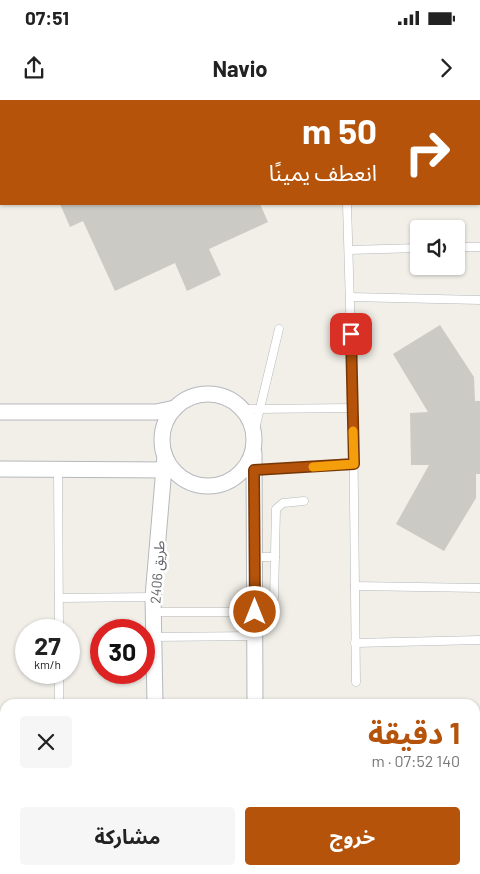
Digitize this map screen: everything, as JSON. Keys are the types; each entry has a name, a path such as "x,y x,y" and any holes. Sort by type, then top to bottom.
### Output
{"street":[{"path":"248,471 232,479 208,486 184,479 168,465 163,431 167,418 187,398 201,394 217,394 231,399 243,409 250,420 254,439 248,471 255,557 255,699"},
{"path":"0,412 156,412 175,408"},
{"path":"0,469 168,465"},
{"name":"طريق 2406","path":"154,619 168,465"},
{"name":"طريق 2406","path":"155,684 155,699"}],"lane":[{"path":"347,205 353,408 356,682"},
{"path":"465,247 480,246"},
{"path":"349,250 410,248"},
{"path":"350,297 480,300"},
{"path":"254,439 279,329"},
{"path":"243,409 353,408"},
{"path":"248,471 354,464"},
{"path":"58,469 59,619"},
{"path":"59,598 154,605 255,608 268,605 274,598 276,509 283,503 304,501"},
{"path":"255,557 274,557"},
{"path":"355,586 480,588"},
{"path":"155,637 255,636"},
{"path":"355,643 480,640"},
{"path":"59,684 59,699"}],"building":[{"path":"60,205 260,205 268,222 209,249 221,275 187,291 175,263 115,291 83,221 70,227"},
{"path":"440,325 474,377 475,401 480,401 480,474 476,474 476,498 444,551 396,524 429,465 411,465 410,413 428,412 393,354"}],"slow traffic":[{"path":"313,467 354,464 353,431"}],"route":[{"path":"255,612 254,470 354,464 351,334"}]}
